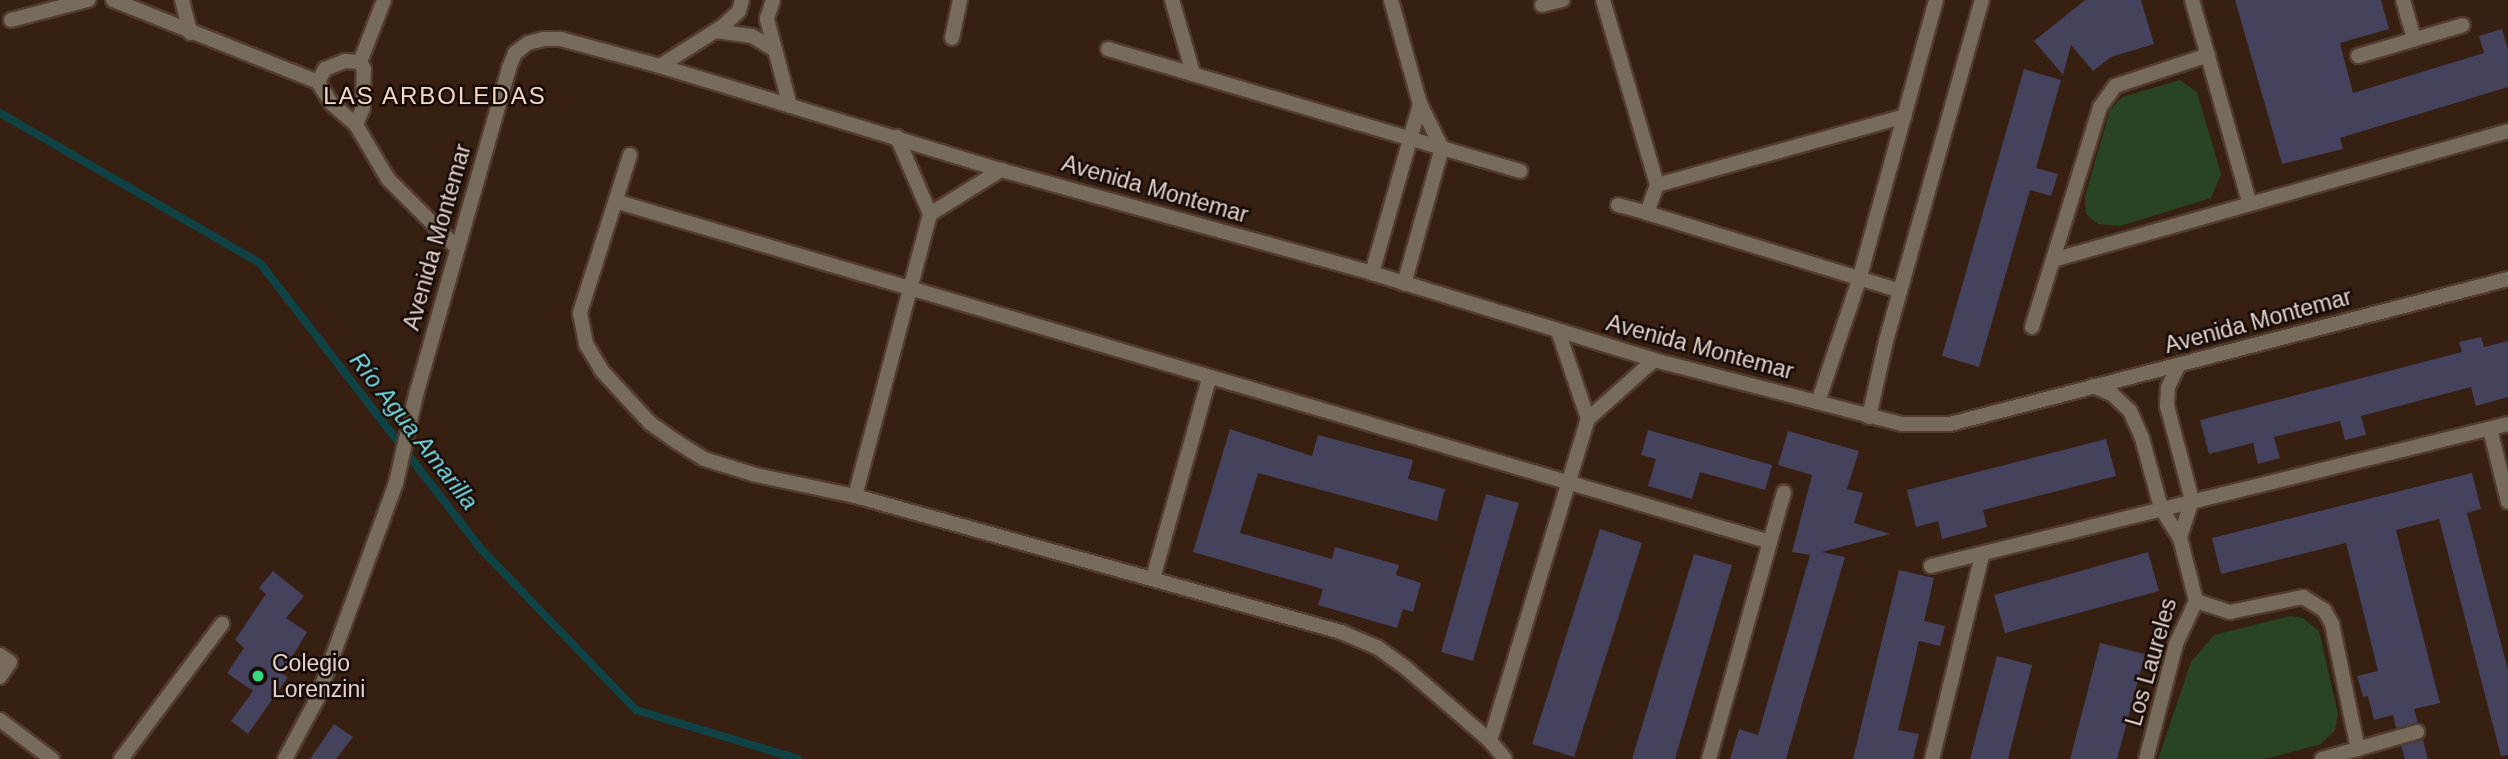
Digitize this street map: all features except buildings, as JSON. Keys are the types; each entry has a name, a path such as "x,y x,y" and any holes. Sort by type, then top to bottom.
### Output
{"street":[{"path":"11,20 88,0"},
{"path":"113,0 318,82 331,103 356,125 388,179 457,248"},
{"path":"182,0 190,33"},
{"path":"360,62 384,0"},
{"path":"660,66 716,31 739,11 742,0"},
{"path":"773,0 766,19 790,106"},
{"path":"952,38 960,0"},
{"path":"1172,0 1193,73"},
{"path":"1391,0 1420,104 1442,148 1404,284"},
{"path":"1542,5 1562,0"},
{"path":"1603,0 1657,185 1647,213"},
{"path":"1818,402 1859,280 1936,0"},
{"path":"1869,417 1900,291 1982,0"},
{"path":"2192,0 2249,201"},
{"path":"2403,0 2414,39"},
{"path":"2358,56 2463,25"},
{"path":"716,31 752,36 775,50"},
{"name":"Avenida Montemar","path":"285,759 317,699 396,483 457,248 515,53 528,43 561,39 660,66 1001,170 1372,273 1654,360 1902,424 1950,424 2508,279"},
{"path":"1108,49 1520,171"},
{"path":"2032,327 2056,259 2100,107 2107,96 2115,86 2208,55"},
{"path":"318,82 325,69 345,61 360,62"},
{"path":"356,125 363,108 364,69 360,62"},
{"path":"1372,273 1420,104"},
{"path":"1657,185 1905,116"},
{"path":"2056,259 2249,201 2508,131"},
{"path":"855,496 912,292 930,214 897,137"},
{"path":"630,155 618,202 580,313 586,344 603,372 650,422 705,459 855,496 1153,578 1328,628 1377,647 1490,740 1505,759"},
{"path":"930,214 1001,170"},
{"path":"618,202 912,292 1770,542"},
{"path":"1618,205 1900,291"},
{"path":"1490,740 1572,483 1588,419 1558,331"},
{"path":"1588,419 1654,360"},
{"path":"2178,366 2168,387 2167,406 2192,500 2180,538"},
{"path":"1153,578 1209,379"},
{"name":"Los Laureles","path":"2094,386 2130,411 2143,438 2161,508 2180,538 2196,601 2176,644 2146,759"},
{"path":"1931,566 2508,424"},
{"path":"2490,429 2508,502"},
{"path":"1709,759 1784,492"},
{"path":"1932,759 1982,555"},
{"path":"2196,601 2230,612 2303,597 2324,610 2332,624 2358,749"},
{"path":"121,759 222,624"},
{"path":"0,655 10,662 0,677"},
{"path":"0,720 52,759"},
{"path":"2322,759 2417,732"}],"green space":[{"path":"2180,80 2197,92 2221,174 2211,198 2120,226 2098,224 2086,214 2085,196 2110,110 2122,97"},
{"path":"2290,616 2303,618 2319,631 2338,714 2335,730 2321,744 2265,759 2158,759 2191,662 2214,635"}],"waterway":[{"name":"Río Agua Amarilla","path":"0,113 260,263 482,550 636,710 798,759"}],"place":[{"name":"Colegio Lorenzini","path":"258,676"}],"district":[{"name":"LAS ARBOLEDAS","path":"435,96"}]}
